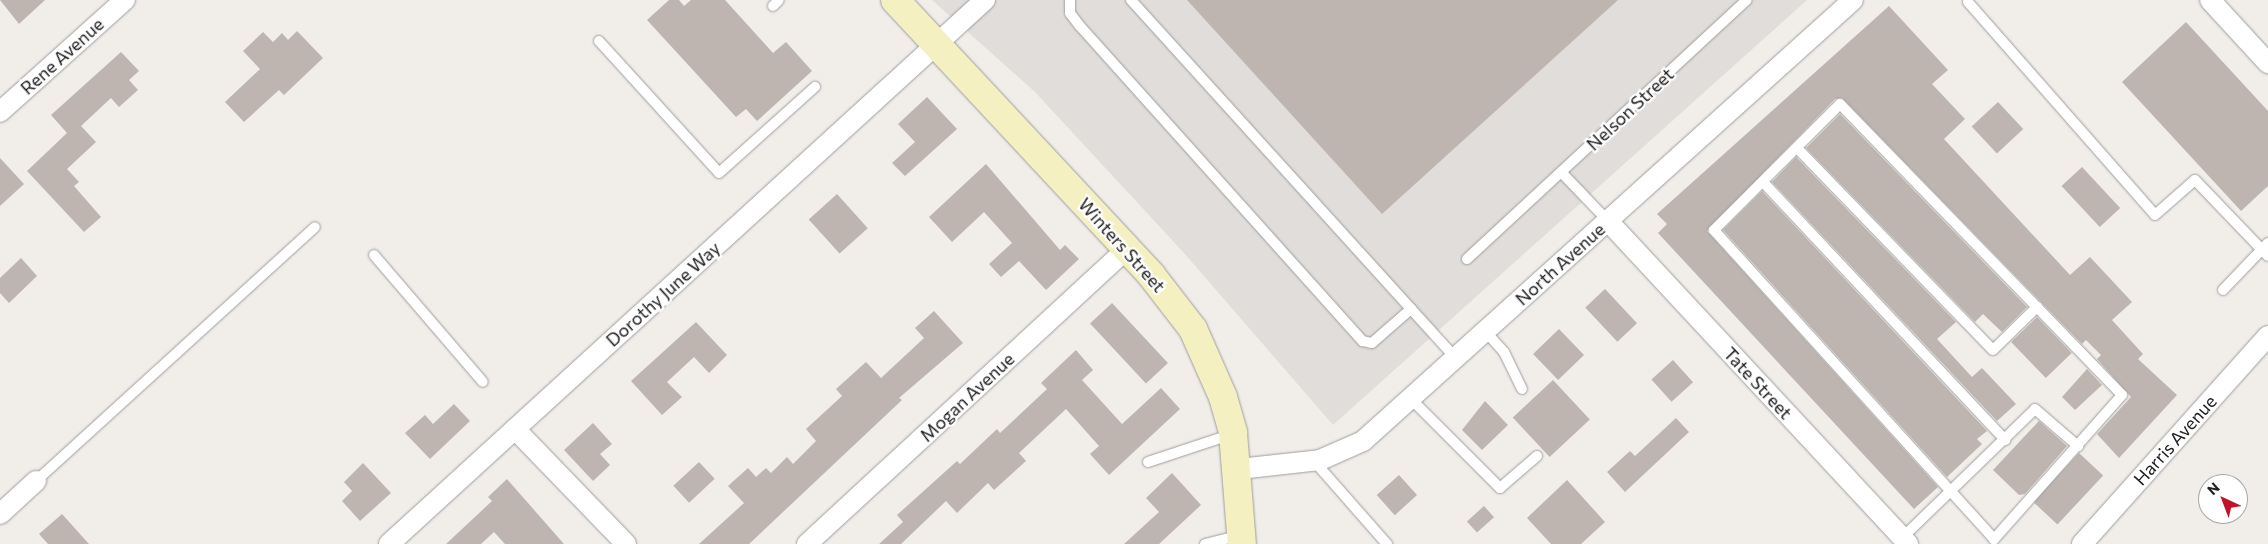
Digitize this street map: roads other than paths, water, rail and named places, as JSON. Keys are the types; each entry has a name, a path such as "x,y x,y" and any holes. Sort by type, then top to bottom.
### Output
{"main road":[{"name":"Winters Street","path":"895,0 1127,249 1192,329 1223,397 1233,433 1238,469 1241,539"}],"street":[{"name":"Rene Avenue","path":"0,112 125,0"},
{"name":"Dorothy June Way","path":"389,544 985,0"},
{"name":"North Avenue","path":"1238,469 1314,461 1363,441 1853,0"},
{"path":"2210,0 2268,63"},
{"name":"Tate Street","path":"1608,221 1905,541"},
{"name":"Mogan Avenue","path":"807,544 1127,249"},
{"name":"Harris Avenue","path":"2082,544 2268,336"},
{"path":"515,429 626,544"},
{"path":"0,514 36,481"}],"lane":[{"path":"1070,0 1070,13 1080,25 1363,341 1372,343 1410,309"},
{"path":"1131,0 1456,359"},
{"name":"Nelson Street","path":"1467,259 1747,0"},
{"path":"1968,2 2155,215 2195,180 2266,249 2223,290"},
{"path":"599,41 718,173 815,87"},
{"path":"1840,104 2122,395 1994,538 1953,489 1714,230 1797,148 1840,104"},
{"path":"1797,148 1993,350 2037,307"},
{"path":"1562,173 1608,221"},
{"path":"1763,182 2005,440"},
{"path":"36,481 315,227"},
{"path":"374,255 483,382"},
{"path":"1486,332 1504,352 1522,389"},
{"path":"1411,399 1500,488 1537,456"},
{"path":"1905,541 1953,489 2035,409 2078,446"},
{"path":"1148,462 1233,433"},
{"path":"1314,461 1387,544"},
{"path":"1205,544 1241,539"}]}
